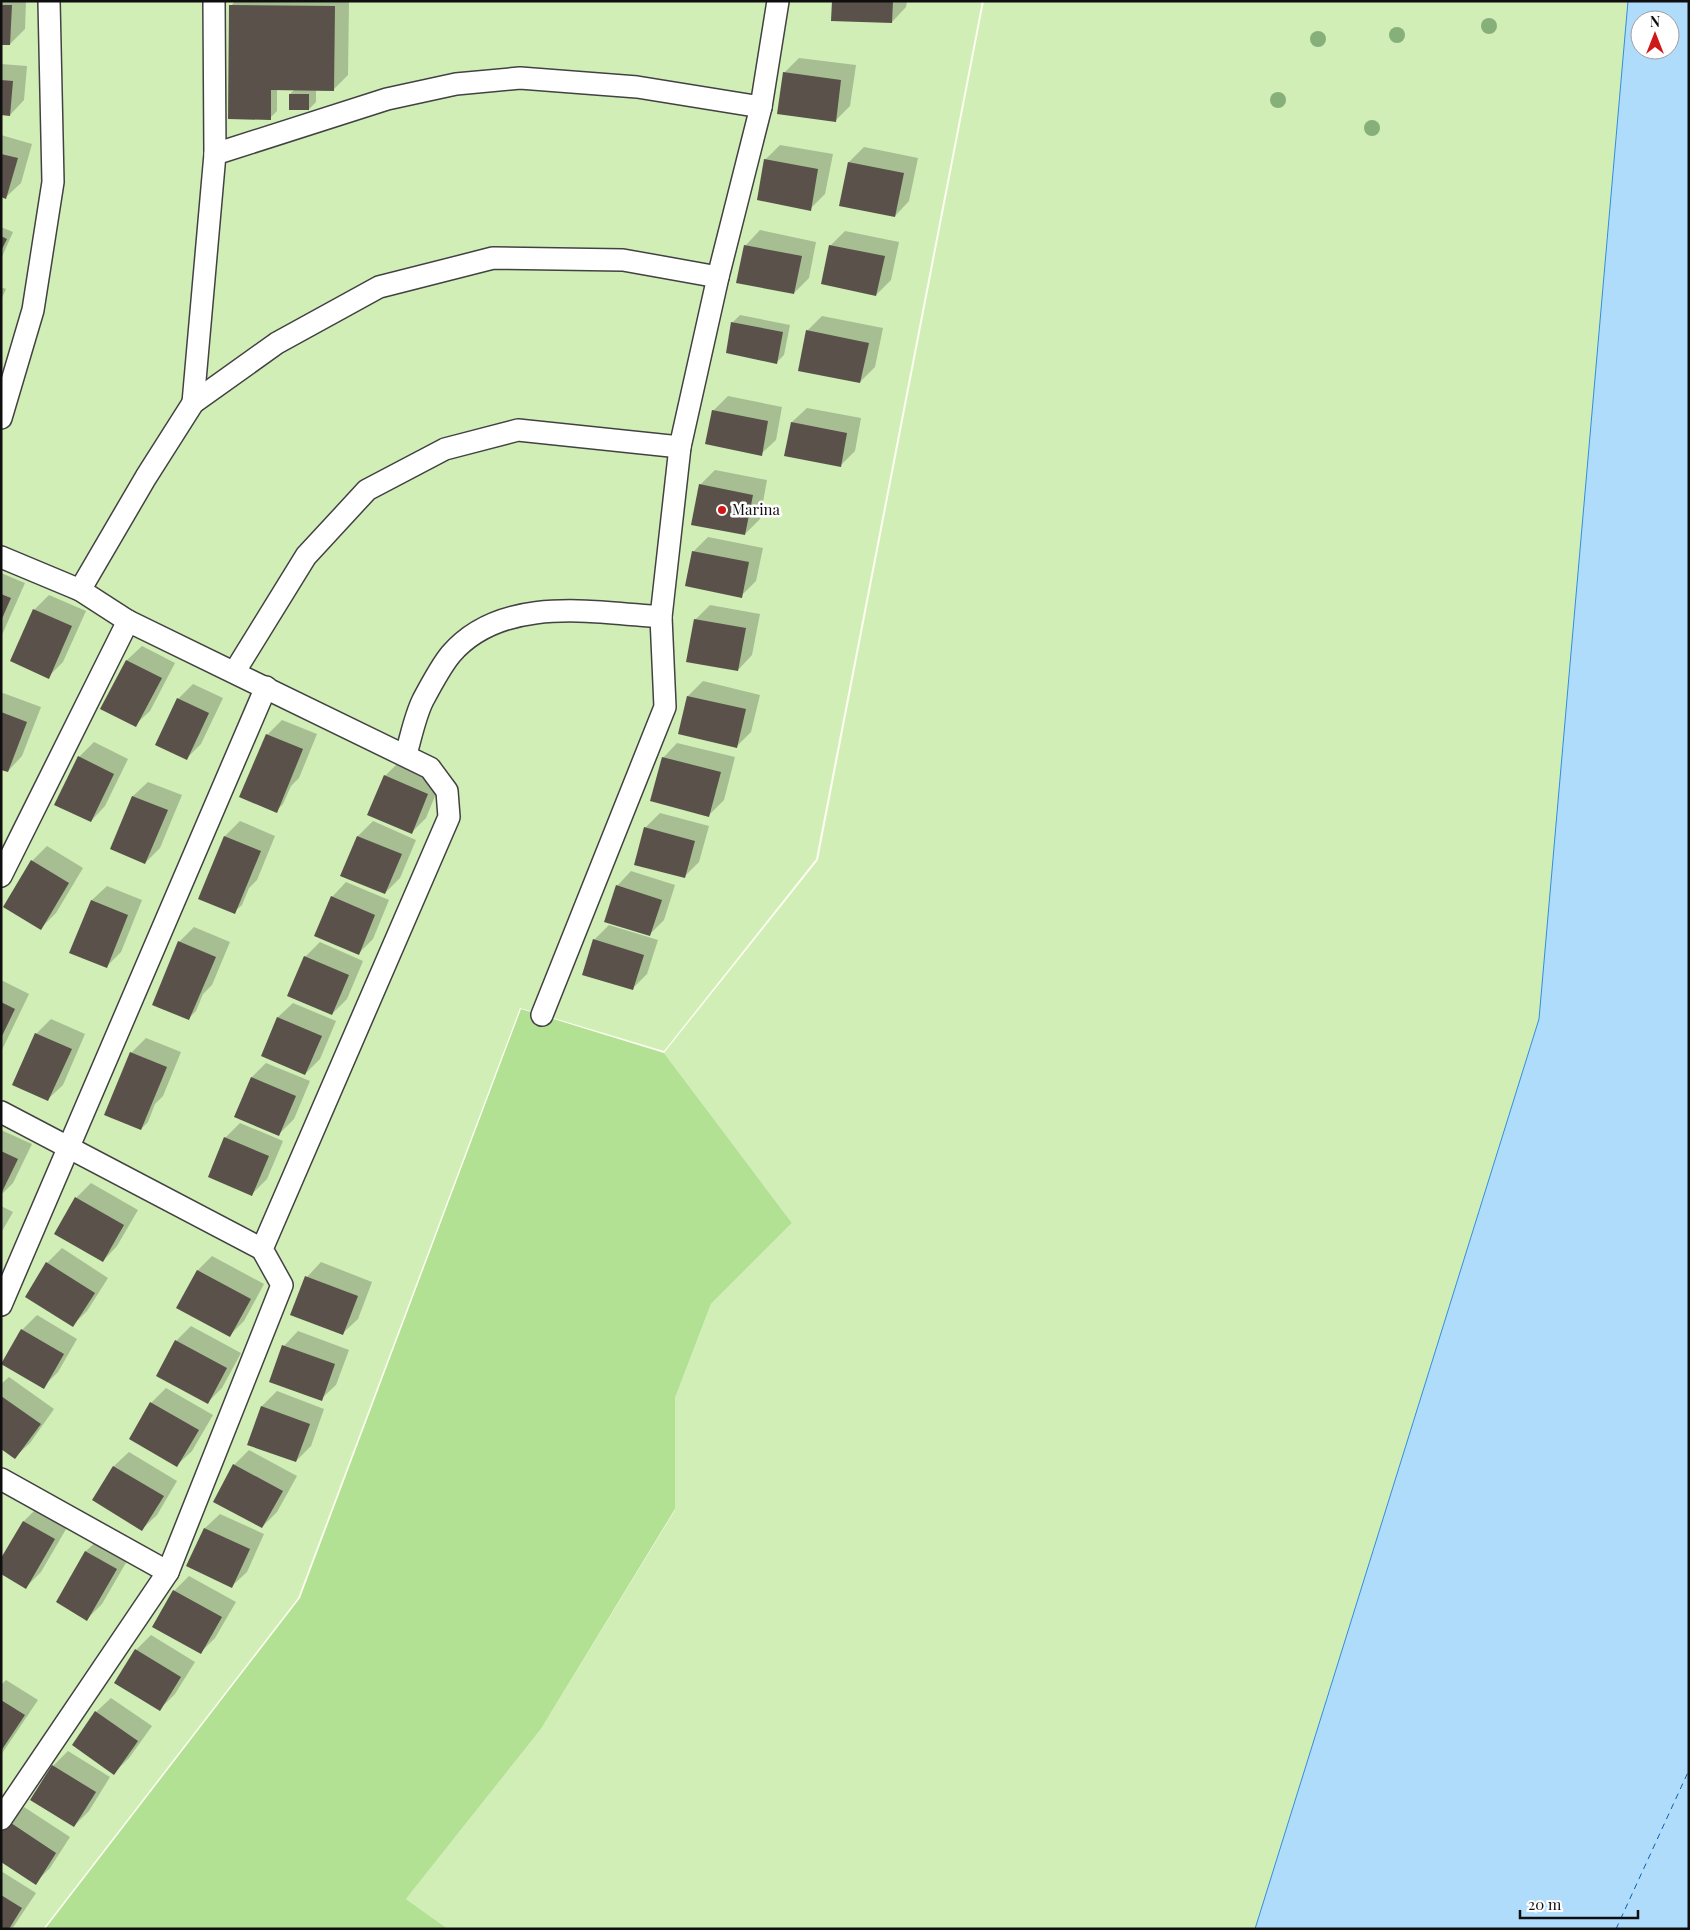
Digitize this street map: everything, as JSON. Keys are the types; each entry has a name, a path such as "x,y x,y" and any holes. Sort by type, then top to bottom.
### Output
{"lane":[{"path":"1,418 34,310 53,182 49,1"},
{"path":"193,403 215,154 214,1"},
{"path":"542,1015 665,707 661,616 680,447 718,277 761,107 778,1"},
{"path":"215,154 387,100 456,84 520,78 637,87 761,107"},
{"path":"80,590 146,477 193,403 277,343 379,287 493,258 624,260 718,277"},
{"path":"235,671 306,556 367,490 445,448 518,430 680,447"},
{"path":"1,557 80,590 128,621 406,754 430,768 447,791 448,817 262,1249"},
{"path":"406,754 427,693 452,654 482,629 521,613 571,610 661,616"},
{"path":"1,876 128,621"},
{"path":"1,1305 266,687"},
{"path":"1,1112 262,1249 282,1285 168,1572 4,1811"},
{"path":"1,1478 168,1572"}],"green space":[{"path":"1,1 982,1 816,859 664,1051 520,1008 298,1598 43,1929 1,1929"},
{"path":"984,1 1628,1 1539,1019 1255,1929 448,1929 406,1899 541,1729 675,1510 675,1398 711,1304 792,1223 664,1053 818,860"},
{"path":"521,1009 664,1053 792,1223 711,1304 675,1398 675,1509 541,1729 406,1899 448,1929 45,1929 300,1598"}],"water":[{"path":"1628,1 1689,1 1689,1929 1255,1929 1539,1019"}],"building":[{"path":"832,1 893,1 892,23 831,21"},
{"path":"1,5 12,5 10,45 1,45"},
{"path":"229,5 335,6 334,91 271,90 271,120 228,119"},
{"path":"783,72 841,80 836,122 777,114"},
{"path":"1,80 13,81 10,116 1,115"},
{"path":"289,94 309,94 309,110 289,110"},
{"path":"1,154 18,158 6,199 1,197"},
{"path":"764,159 818,169 811,211 757,200"},
{"path":"848,162 904,173 895,217 839,206"},
{"path":"1,236 7,239 1,251"},
{"path":"744,245 802,256 794,294 736,283"},
{"path":"829,245 885,256 876,296 821,284"},
{"path":"731,322 783,332 777,364 726,353"},
{"path":"806,330 869,343 860,383 798,371"},
{"path":"712,410 768,421 762,456 705,444"},
{"path":"791,422 847,433 841,467 784,456"},
{"name":"Marina","path":"699,484 753,495 745,535 691,525"},
{"path":"692,551 749,562 742,598 685,586"},
{"path":"1,594 11,598 1,621"},
{"path":"33,609 72,626 49,679 10,661"},
{"path":"694,619 746,628 738,671 686,662"},
{"path":"126,660 162,678 136,727 100,709"},
{"path":"687,696 746,709 737,748 678,734"},
{"path":"177,698 209,713 187,760 155,745"},
{"path":"1,712 27,722 8,772 1,770"},
{"path":"266,734 303,749 277,813 239,797"},
{"path":"78,756 114,774 91,822 54,805"},
{"path":"662,757 721,772 709,817 650,801"},
{"path":"384,775 428,794 412,834 367,815"},
{"path":"132,796 168,810 145,864 110,849"},
{"path":"644,827 695,841 685,878 634,865"},
{"path":"224,836 261,851 235,914 198,899"},
{"path":"357,836 402,854 385,894 340,876"},
{"path":"31,860 69,883 41,930 3,907"},
{"path":"616,885 662,900 650,936 604,922"},
{"path":"331,896 375,915 359,955 314,936"},
{"path":"91,900 128,915 107,968 69,953"},
{"path":"593,939 644,955 633,990 582,975"},
{"path":"178,941 216,957 189,1020 152,1005"},
{"path":"304,956 349,975 332,1015 287,996"},
{"path":"1,1002 15,1009 1,1038"},
{"path":"277,1017 322,1036 305,1075 261,1056"},
{"path":"35,1033 72,1049 48,1101 12,1085"},
{"path":"130,1052 167,1067 141,1130 104,1115"},
{"path":"251,1077 296,1096 279,1136 234,1117"},
{"path":"224,1137 269,1156 252,1196 208,1177"},
{"path":"1,1151 18,1159 1,1194"},
{"path":"75,1197 124,1225 103,1262 54,1234"},
{"path":"46,1262 95,1293 73,1327 25,1297"},
{"path":"197,1270 251,1299 230,1337 176,1308"},
{"path":"305,1276 358,1296 343,1335 290,1315"},
{"path":"21,1329 64,1354 44,1389 1,1364"},
{"path":"175,1340 227,1368 208,1404 156,1376"},
{"path":"282,1345 335,1364 322,1401 269,1382"},
{"path":"1,1396 41,1424 15,1459 1,1449"},
{"path":"150,1402 199,1430 177,1467 129,1439"},
{"path":"261,1406 310,1424 296,1462 247,1445"},
{"path":"233,1464 283,1491 262,1528 213,1502"},
{"path":"113,1466 164,1496 142,1531 92,1500"},
{"path":"23,1521 55,1539 26,1589 1,1574 1,1558"},
{"path":"204,1528 250,1549 232,1588 186,1566"},
{"path":"85,1551 117,1569 87,1621 56,1602"},
{"path":"173,1590 222,1617 201,1654 152,1627"},
{"path":"135,1649 181,1677 160,1711 114,1683"},
{"path":"1,1700 25,1715 1,1751"},
{"path":"95,1711 138,1741 114,1775 72,1745"},
{"path":"52,1765 96,1792 74,1827 30,1800"},
{"path":"8,1821 56,1853 36,1885 1,1862 1,1832"},
{"path":"1,1895 22,1908 9,1929 1,1929"}],"ferry route":[{"path":"1616,1929 1689,1770"}],"place":[{"name":"Marina","path":"722,510"}]}
